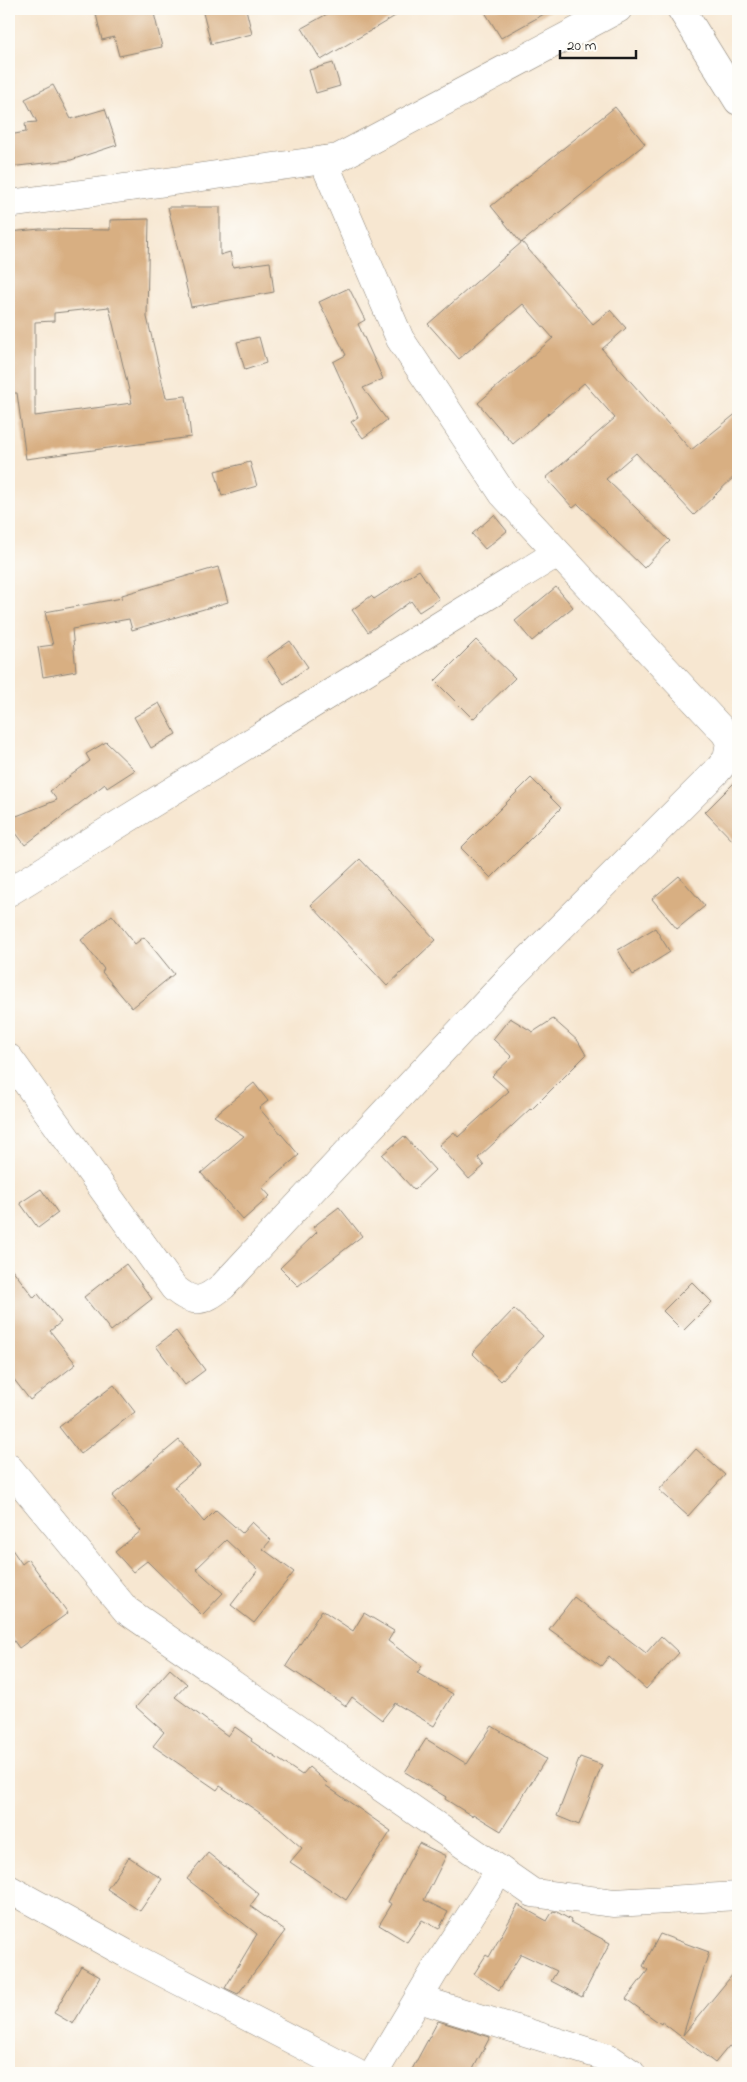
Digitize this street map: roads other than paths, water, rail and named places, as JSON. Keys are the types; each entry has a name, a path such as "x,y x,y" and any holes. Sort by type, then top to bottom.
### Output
{"street":[{"path":"9,204 338,158 618,9"},
{"path":"681,9 738,101"},
{"path":"9,1058 174,1288 186,1298 197,1300 211,1296 223,1286 507,981 718,770 727,758 730,742 725,733 502,494 400,339 323,160"},
{"path":"9,892 557,553"},
{"path":"9,1468 126,1610 533,1893 614,1903 738,1896"},
{"path":"374,2073 500,1870"},
{"path":"9,1889 127,1954 356,2073"},
{"path":"419,1999 609,2058 631,2073"}]}
